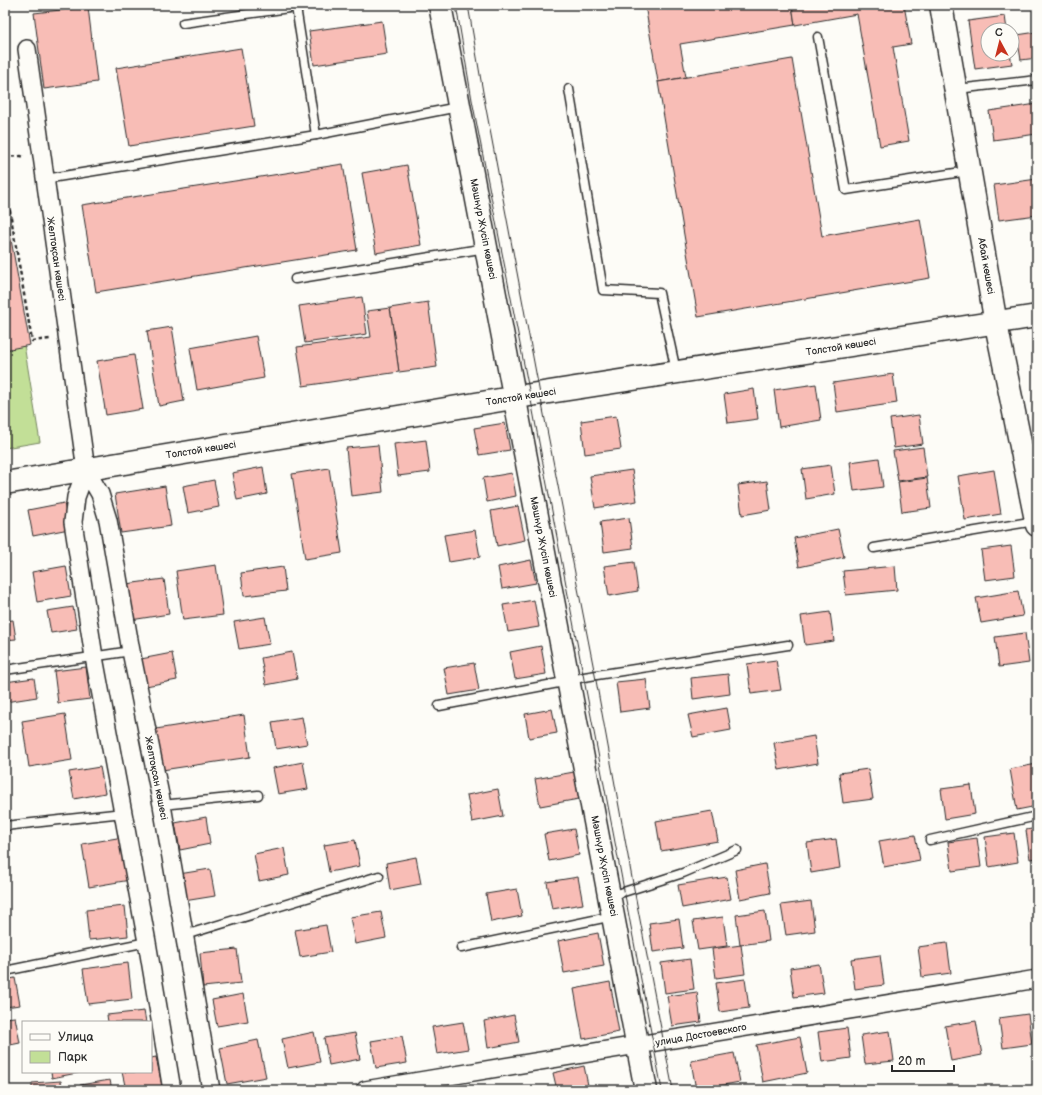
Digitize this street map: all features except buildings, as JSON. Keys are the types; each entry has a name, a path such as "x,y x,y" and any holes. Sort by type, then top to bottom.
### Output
{"street":[{"name":"Мәшһүр Жүсіп көшесі","path":"440,5 646,1090"},
{"name":"Абай көшесі","path":"941,5 996,324 1032,476 1037,523"},
{"name":"Желтоқсан көшесі","path":"27,49 86,470 100,494 108,520 131,651 162,805 212,1090"},
{"name":"Толстой көшесі","path":"5,483 515,398 996,324 1037,316"},
{"name":"Желтоқсан көшесі","path":"86,470 76,497 73,522 94,657 147,942 172,1090"},
{"name":"улица Достоевского","path":"365,1090 421,1086 638,1045 1037,979"}],"lane":[{"path":"183,23 298,6 316,135"},
{"path":"818,37 846,190 970,171"},
{"path":"956,89 1037,80"},
{"path":"569,89 603,290 659,293 677,373"},
{"path":"45,179 316,135 459,107"},
{"path":"295,279 486,248"},
{"path":"874,548 1037,523"},
{"path":"439,706 584,677 788,645"},
{"path":"5,670 131,651"},
{"path":"162,805 258,795"},
{"path":"5,826 123,813"},
{"path":"930,840 1037,816"},
{"path":"461,948 612,906 737,850"},
{"path":"184,935 379,876"},
{"path":"5,971 147,942"}],"path":[{"path":"5,182 32,341 67,336"}],"green space":[{"path":"5,229 40,442 5,448"}],"tram line":[{"path":"456,5 472,100 530,395 662,1090"},
{"path":"468,5 484,98 673,1090"}]}
